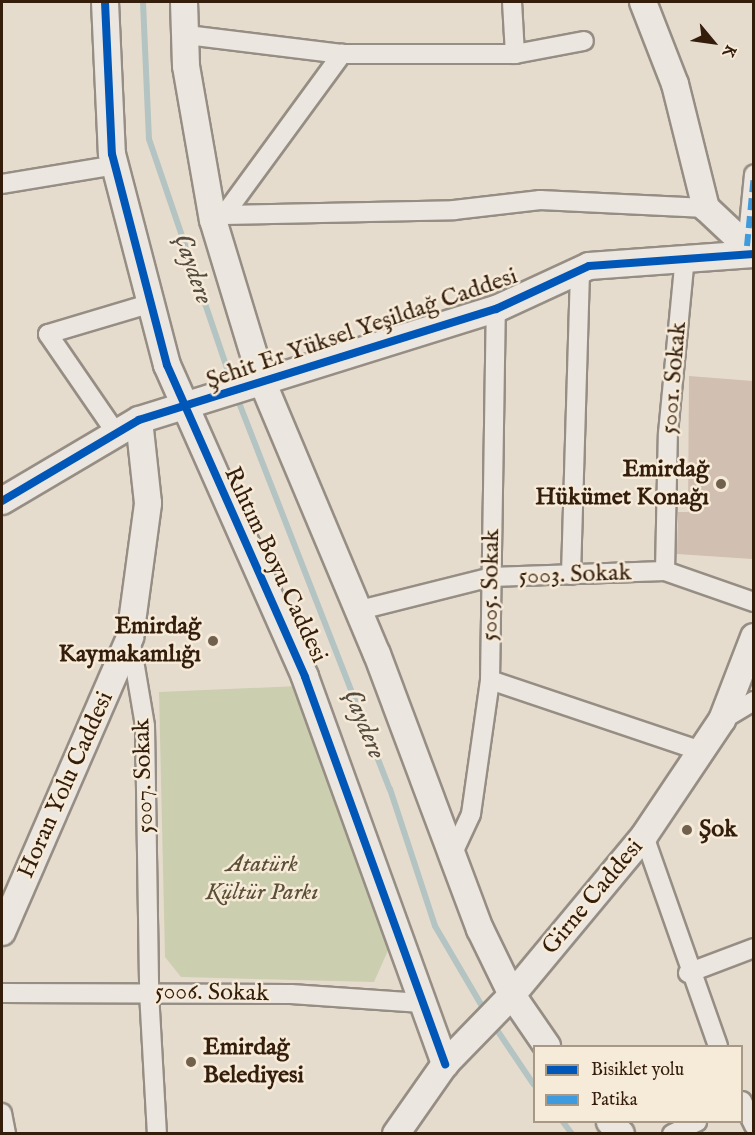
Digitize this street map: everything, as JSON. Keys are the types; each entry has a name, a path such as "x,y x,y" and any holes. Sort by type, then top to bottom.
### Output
{"street":[{"name":"Rıhtım Boyu Caddesi","path":"105,2 115,165 183,410 305,677 422,1003 452,1056"},
{"path":"184,2 187,35 186,66 219,217 262,381 360,610 452,855 512,995 546,1045"},
{"path":"512,2 515,54"},
{"path":"643,2 675,84 706,208 751,251"},
{"path":"187,35 342,54 515,54 584,41"},
{"path":"219,217 342,54"},
{"path":"2,184 115,165"},
{"path":"751,251 753,174"},
{"path":"219,217 454,210 540,200 706,208"},
{"name":"Şehit Er Yüksel Yeşildağ Caddesi","path":"2,501 139,420 183,410 262,381 496,309 580,270 751,251"},
{"name":"5001. Sokak","path":"665,572 668,433 685,258"},
{"path":"571,575 580,270"},
{"path":"116,433 48,334 152,303"},
{"name":"5005. Sokak","path":"452,855 471,814 490,680 496,309"},
{"name":"5007. Sokak","path":"139,420 148,503 130,637 145,726 149,992 158,1134"},
{"name":"5003. Sokak","path":"360,610 491,578 665,572 753,602"},
{"name":"Horan Yolu Caddesi","path":"2,932 130,637"},
{"name":"Girne Caddesi","path":"396,1134 452,1056 512,995 644,836 698,750 722,720 753,637"},
{"path":"490,680 698,750"},
{"path":"722,720 753,701"},
{"path":"644,836 688,972 717,1045"},
{"path":"688,972 753,948"},
{"name":"5006. Sokak","path":"2,993 149,992 422,1003"},
{"path":"743,1105 753,1126"},
{"path":"2,1113 6,1134"},
{"path":"672,1134 695,1123"}],"green space":[{"name":"Atatürk Kültür Parkı","path":"298,686 390,946 374,982 181,977 165,957 159,692"}],"building":[{"name":"Emirdağ Hükümet Konağı","path":"689,376 753,381 752,559 677,554 678,512 688,512"}],"waterway":[{"name":"Çaydere","path":"143,2 149,139 233,386"},
{"name":"Çaydere","path":"236,395 390,789 435,926 486,1013"},
{"name":"Çaydere","path":"493,1024 533,1084"},
{"name":"Çaydere","path":"564,1123 572,1134"}],"marked path":[{"path":"747,246 754,174"}],"cycle path":[{"path":"105,2 112,154 167,365 305,677 445,1064"},
{"path":"2,501 139,420 496,309 589,266 754,254"}],"place":[{"name":"Emirdağ Hükümet Konağı","path":"721,484"},
{"name":"Emirdağ Kaymakamlığı","path":"213,641"},
{"name":"Şok","path":"687,830"},
{"name":"Emirdağ Belediyesi","path":"191,1062"}]}
